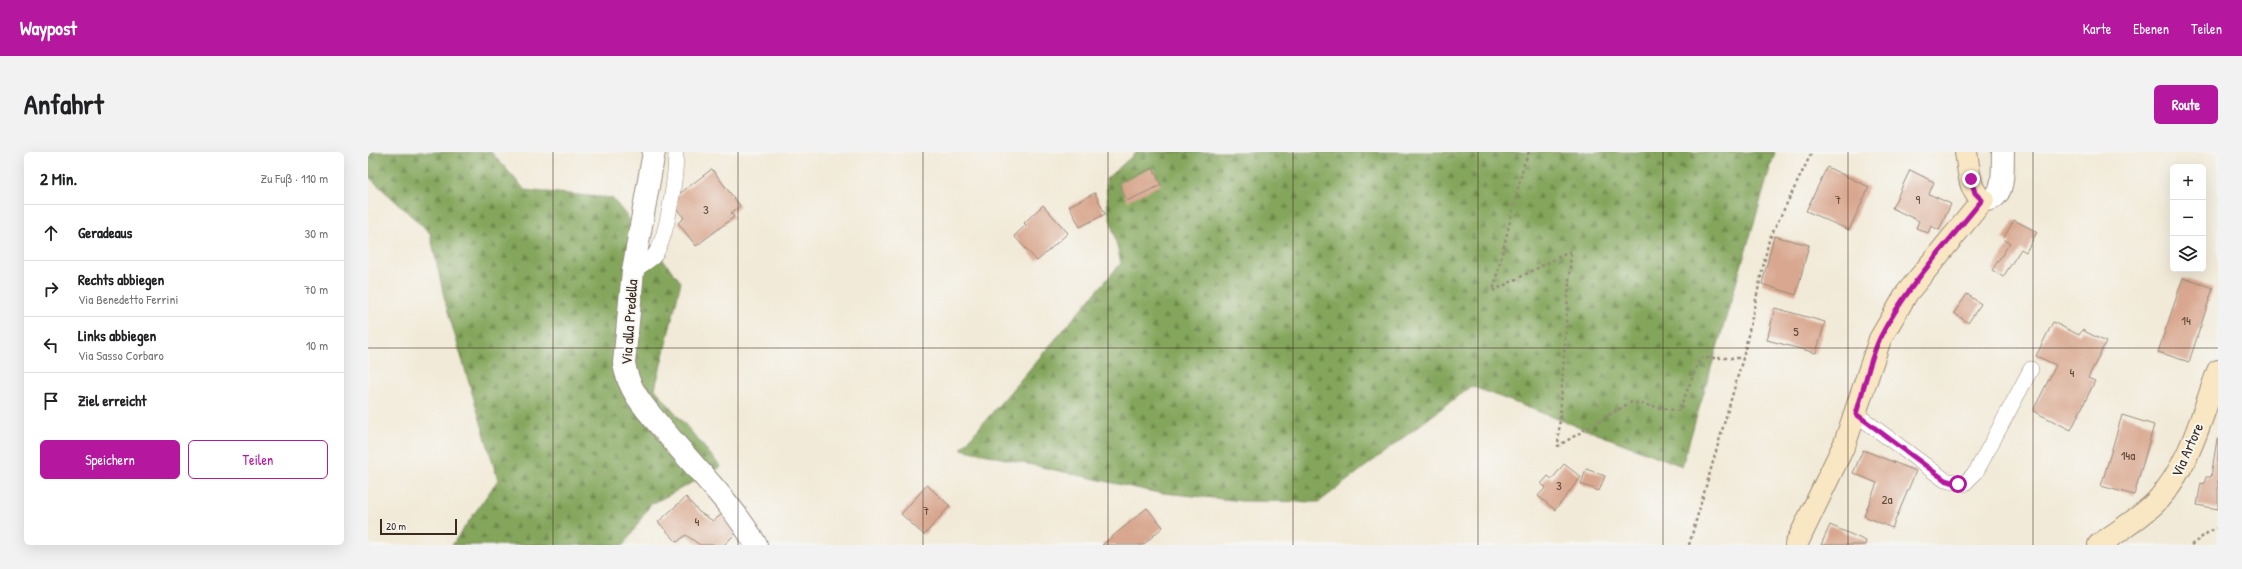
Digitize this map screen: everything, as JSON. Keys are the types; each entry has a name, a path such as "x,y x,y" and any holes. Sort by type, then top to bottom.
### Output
{"street":[{"name":"Via alla Predella","path":"654,152 633,271 624,363 626,375 642,404 740,520 756,545"},
{"path":"1966,152 1972,187 1978,197 1982,200"},
{"path":"1796,545 1845,443 1880,339 1894,313 1907,294 1982,200 1994,198 1998,194 2002,180 2003,152"},
{"name":"Via Artore","path":"2099,545 2156,502 2171,484 2191,446 2218,371"}],"lane":[{"path":"633,271 653,256 661,244 667,218 676,152"},
{"path":"1856,414 1945,480 1964,484 1976,472 2031,369"}],"path":[{"path":"1529,152 1524,164 1493,291 1571,251 1558,446 1631,402 1680,411 1700,358 1743,358"},
{"path":"1689,545 1743,358 1769,240 1812,152"},
{"path":"2191,545 2210,531 2218,528"}],"green space":[{"path":"368,152 491,152 525,190 612,198 681,282 655,389 721,467 650,505 624,545 452,545 498,480 446,305 430,233 368,176"},
{"path":"1137,152 1775,152 1682,466 1471,386 1319,502 1242,501 1154,492 961,449 1121,263 1108,209 1106,179"}],"building":[{"path":"1827,167 1869,187 1849,230 1806,211"},
{"path":"1153,168 1161,185 1127,201 1119,183"},
{"path":"712,169 740,206 731,213 734,217 696,246 678,223 684,218 670,201"},
{"path":"1910,170 1934,182 1929,194 1951,204 1939,230 1931,226 1928,233 1916,228 1919,221 1892,208"},
{"path":"1095,193 1105,214 1080,227 1069,206"},
{"path":"1043,205 1068,233 1037,261 1014,236 1026,225 1024,223"},
{"path":"2014,220 2037,232 2026,252 2021,249 2003,277 1992,270 2010,243 2003,239"},
{"path":"1774,236 1809,245 1796,295 1762,284"},
{"path":"2183,278 2213,288 2189,362 2158,352"},
{"path":"1967,294 1981,304 1968,323 1954,313"},
{"path":"1775,308 1825,322 1816,353 1767,340"},
{"path":"2053,322 2079,335 2082,330 2106,342 2088,378 2095,381 2071,430 2033,411 2056,365 2036,356"},
{"path":"2122,415 2154,425 2134,495 2101,486"},
{"path":"2217,439 2218,509 2197,505 2201,483 2204,484 2206,477 2211,477"},
{"path":"1863,450 1916,471 1892,528 1864,516 1877,483 1853,473"},
{"path":"1564,464 1581,477 1555,510 1538,496 1546,487 1541,484 1548,476 1552,479"},
{"path":"1586,469 1605,476 1599,491 1581,484"},
{"path":"927,485 950,506 924,535 901,514"},
{"path":"686,497 699,512 713,521 726,511 740,529 724,545 700,545 686,535 677,542 658,522"},
{"path":"1147,508 1163,527 1143,545 1102,545"},
{"path":"1830,525 1866,541 1865,545 1821,545"}],"route":[{"path":"1958,484 1945,480 1856,414 1880,339 1894,313 1907,294 1982,200 1975,193 1972,187 1971,179"}]}
